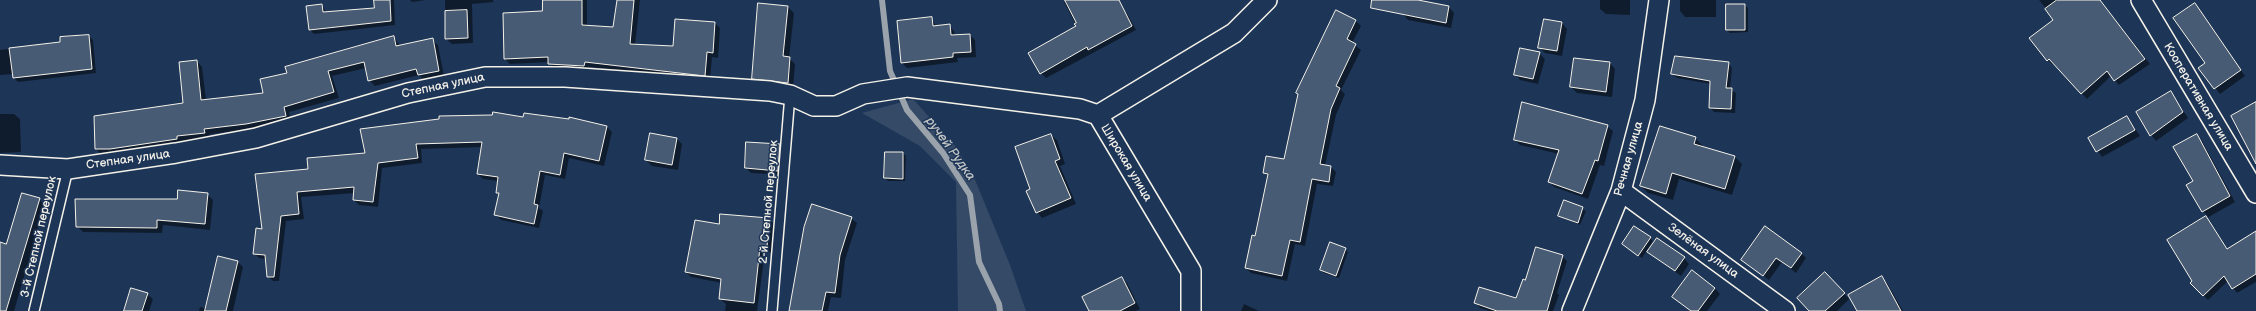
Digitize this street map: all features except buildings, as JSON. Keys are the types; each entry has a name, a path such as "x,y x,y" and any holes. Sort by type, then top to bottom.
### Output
{"street":[{"name":"Широкая улица","path":"1192,311 1191,271 1098,115 1234,33 1267,0"},
{"name":"Речная улица","path":"1572,311 1621,191 1645,100 1659,0"},
{"name":"Кооперативная улица","path":"2141,0 2256,192"},
{"name":"Степная улица","path":"0,165 68,169 176,153 256,138 408,92 485,77 565,77 770,91 790,95 814,106 836,106 863,94 898,89 1080,109 1098,115"},
{"name":"Зелёная улица","path":"1621,191 1785,311"}],"lane":[{"name":"2-й Степной переулок","path":"772,311 790,95"},
{"name":"3-й Степной переулок","path":"34,311 68,169"}],"shaded area":[{"path":"913,99 956,147 973,175 1010,265 1026,311 958,311 956,182 920,146 862,113"}],"waterway":[{"name":"ручей Рудка","path":"882,0 890,71 907,110 943,153 970,195 979,262 999,304 1000,311"}]}
